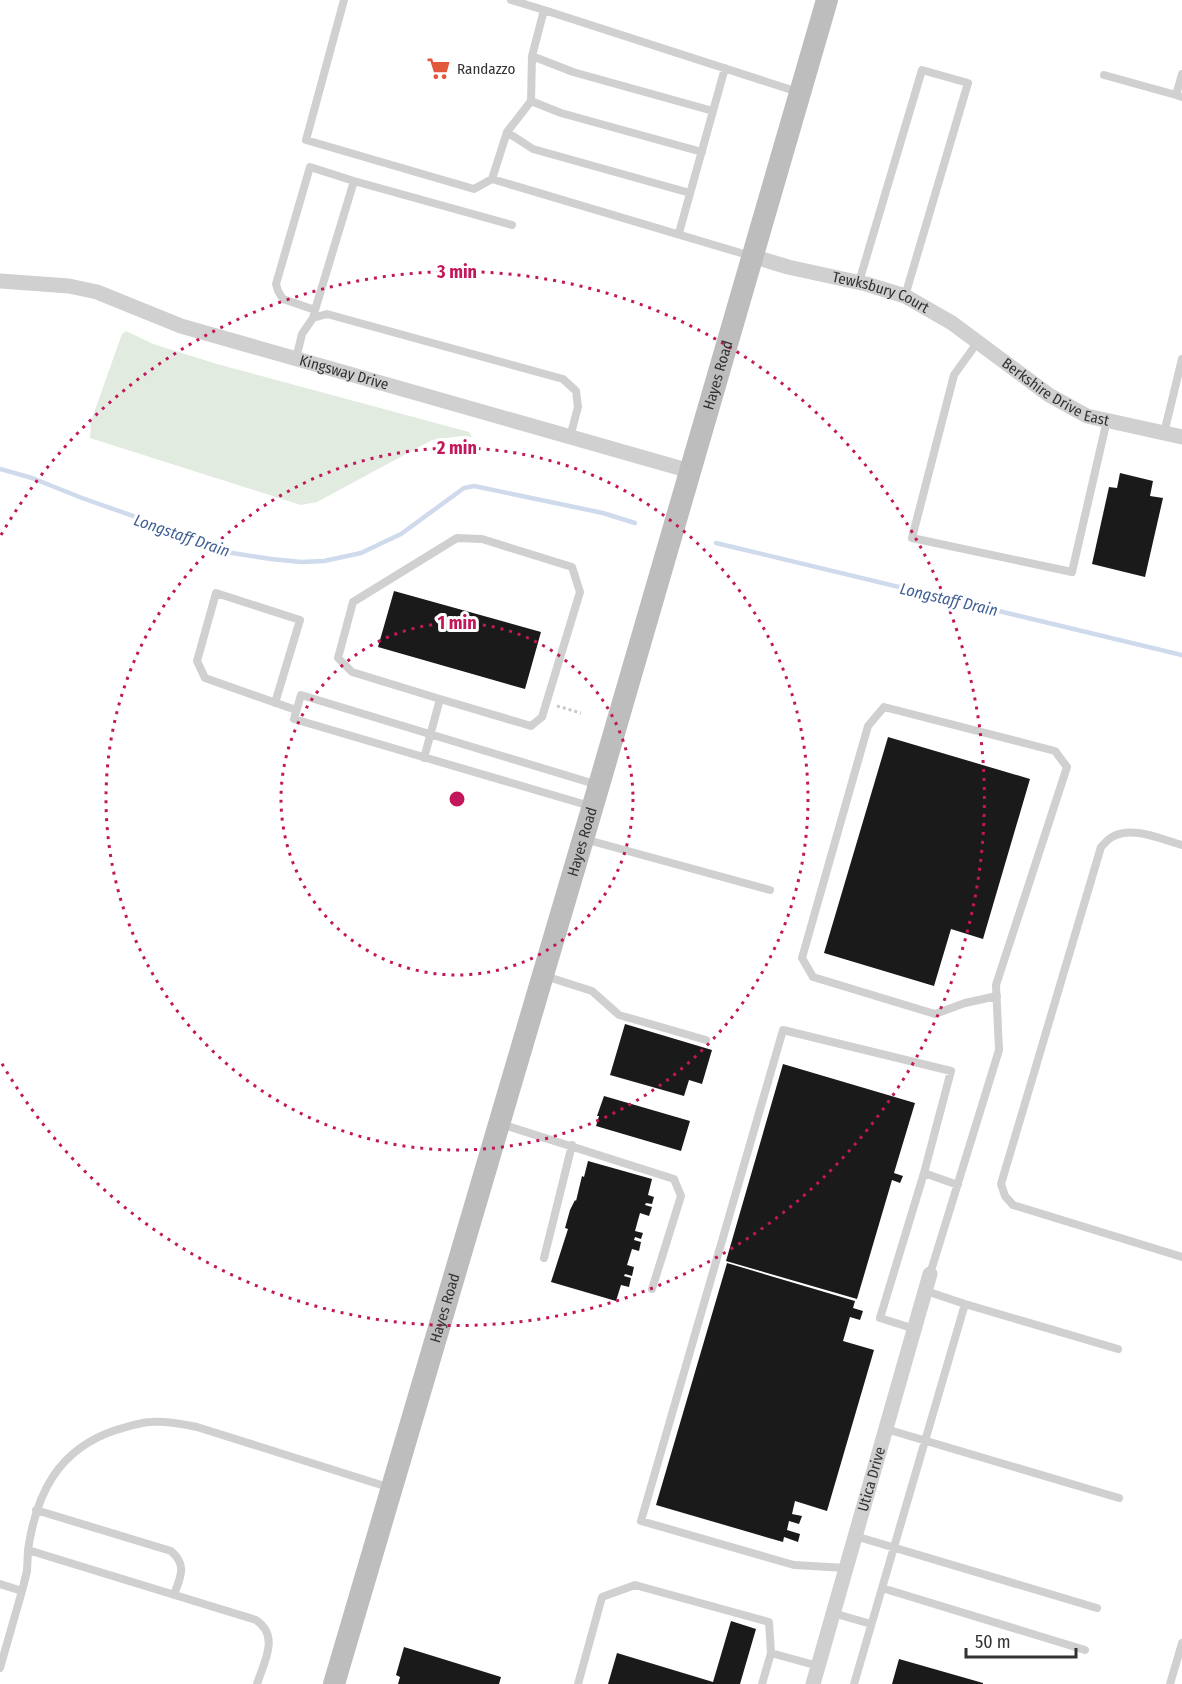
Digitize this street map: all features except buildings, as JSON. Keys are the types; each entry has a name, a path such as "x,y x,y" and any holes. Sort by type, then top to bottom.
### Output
{"main road":[{"name":"Hayes Road","path":"334,1684 827,0"}],"street":[{"name":"Tewksbury Court","path":"752,256 788,267 859,282 905,296 952,323 995,357"},
{"name":"Kingsway Drive","path":"0,281 69,286 97,292 181,326 690,471"},
{"name":"Berkshire Drive East","path":"995,357 1049,395 1087,416 1182,437"},
{"name":"Utica Drive","path":"813,1684 930,1274"}],"lane":[{"path":"344,0 306,140 474,189 492,179 507,132 531,101 532,56 544,10"},
{"path":"511,0 800,93"},
{"path":"532,56 573,72 713,111"},
{"path":"679,233 725,68"},
{"path":"859,282 922,70 968,83 905,296"},
{"path":"1104,75 1179,96 1182,74"},
{"path":"531,101 561,113 702,152"},
{"path":"507,132 533,149 690,193"},
{"path":"315,309 282,299 276,284 310,167 512,225"},
{"path":"492,179 752,256"},
{"path":"296,359 302,334 313,318 354,181"},
{"path":"313,318 327,314 564,379 576,391 578,408 570,437"},
{"path":"977,343 954,375 912,538 1072,572 1112,421"},
{"path":"1164,433 1182,359"},
{"path":"457,538 482,539 572,567 580,592 542,717 531,726 440,699 352,672 338,658 353,602 457,538"},
{"path":"275,703 300,620 216,593 197,661 205,678 275,703 296,710"},
{"path":"592,807 294,719 296,710 301,695 599,785"},
{"path":"424,758 440,699"},
{"path":"930,1274 999,1050 997,996 996,985 1067,766 1055,750 884,707 868,726 801,958 813,977 935,1014 965,1003 997,996"},
{"path":"1182,845 1141,834 1125,833 1112,837 1101,847 1001,1184 1005,1196 1013,1206 1182,1257"},
{"path":"583,838 770,890"},
{"path":"543,976 592,991 619,1015 705,1040"},
{"path":"846,1568 794,1565 641,1521 783,1030 951,1071 924,1173 880,1318 915,1329"},
{"path":"499,1124 572,1145 674,1179 681,1196 652,1289"},
{"path":"544,1258 572,1145"},
{"path":"924,1173 958,1185"},
{"path":"926,1291 1118,1349"},
{"path":"854,1684 965,1304"},
{"path":"0,1668 27,1571 32,1521 36,1510 55,1473 66,1459 85,1444 107,1433 151,1422 197,1427 392,1488"},
{"path":"886,1429 1119,1498"},
{"path":"36,1510 171,1551 179,1558 182,1567 174,1595"},
{"path":"855,1536 1096,1608"},
{"path":"28,1550 256,1620 265,1626 269,1636 269,1645 257,1684"},
{"path":"0,1584 22,1591"},
{"path":"578,1684 602,1597 635,1586 769,1622 771,1653 762,1684"},
{"path":"882,1588 1084,1650"},
{"path":"833,1614 871,1624"},
{"path":"1170,1684 1182,1643"},
{"path":"771,1653 818,1666"}],"path":[{"path":"547,703 581,713"}],"shaded area":[{"path":"126,331 153,344 217,364 469,432 472,437 432,440 317,502 301,505 90,438 91,421 122,334"}],"waterway":[{"name":"Longstaff Drain","path":"0,469 32,478 187,535 226,552 301,562 324,561 361,553 401,534 464,488 474,486 603,513 635,523"},
{"name":"Longstaff Drain","path":"716,543 1182,655"}],"place":[{"name":"Randazzo","path":"439,69"}]}
